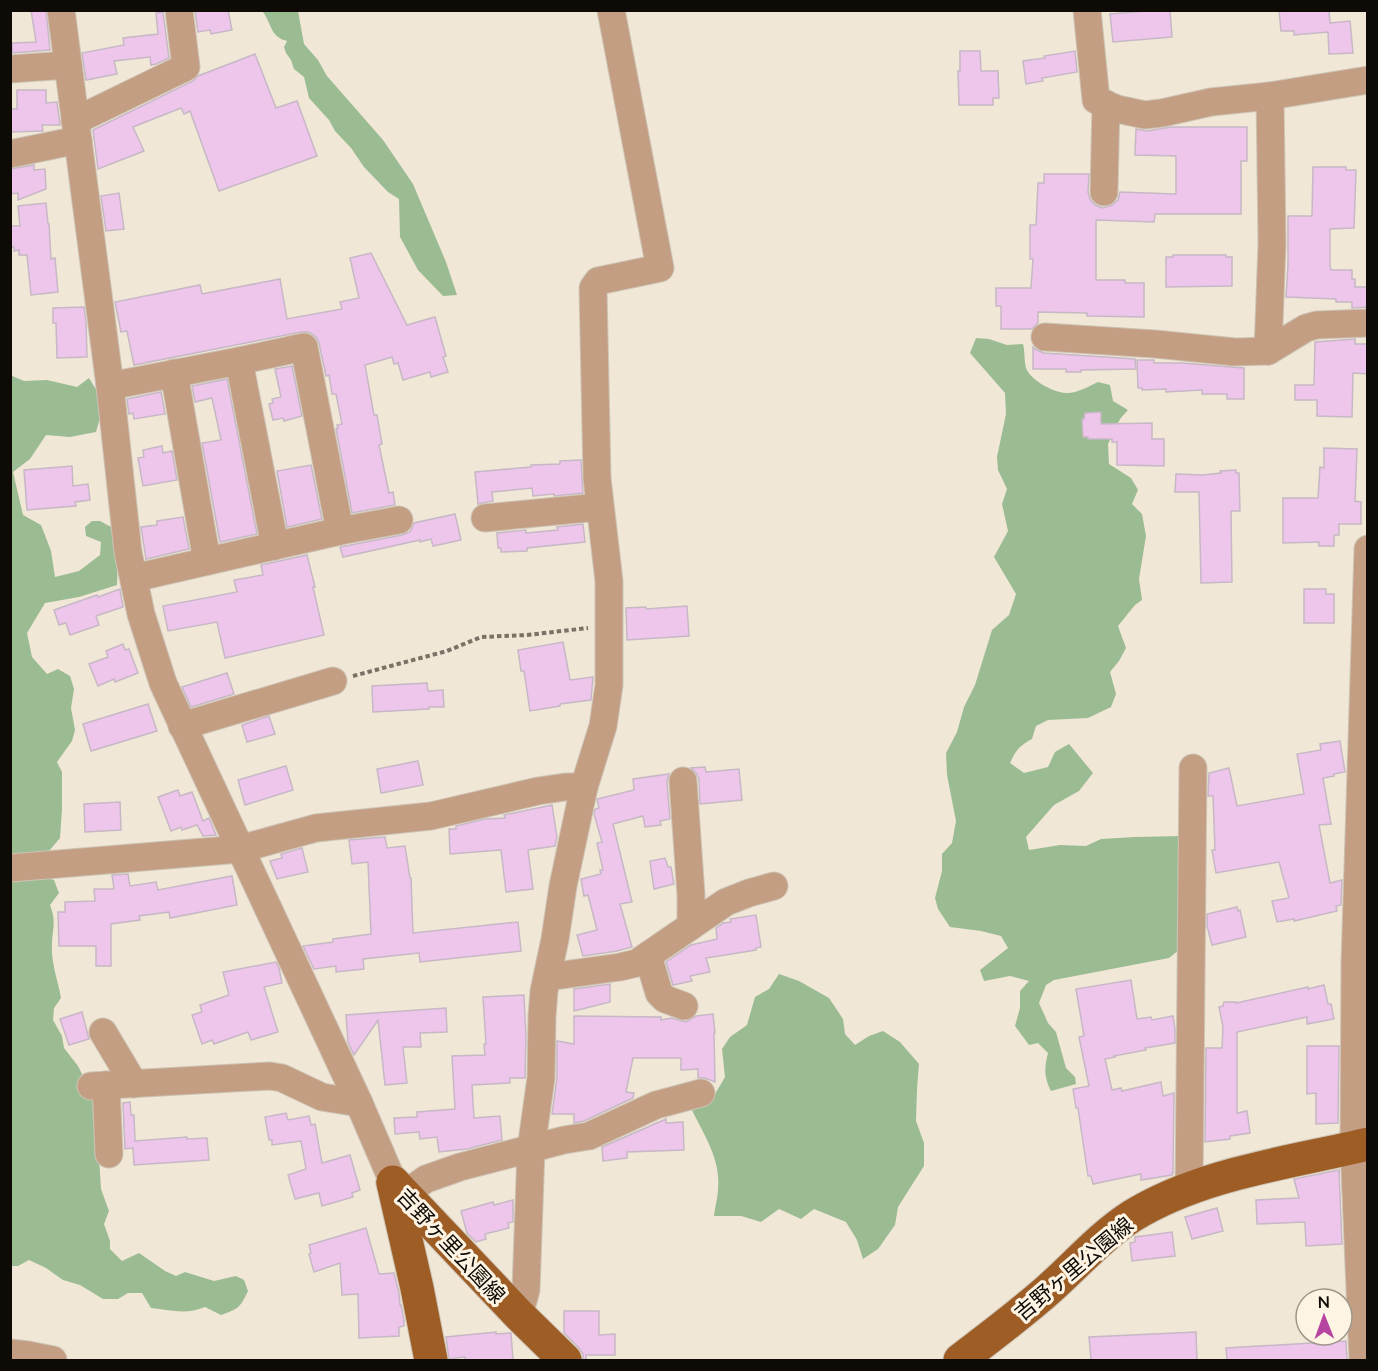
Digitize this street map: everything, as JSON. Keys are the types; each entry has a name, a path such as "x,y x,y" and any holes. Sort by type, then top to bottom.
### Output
{"main road":[{"name":"吉野ヶ里公園線","path":"960,1360 1048,1290 1130,1217 1161,1200 1189,1188 1268,1166 1361,1146"},
{"name":"吉野ヶ里公園線","path":"399,1188 519,1315 565,1360"},
{"name":"吉野ヶ里公園線","path":"399,1188 431,1360"}],"street":[{"path":"61,10 110,386 128,552 141,614 163,684 399,1188 460,1167 564,1140 589,1136 656,1105 701,1093"},
{"path":"10,154 77,130 186,67 178,10"},
{"path":"519,1315 526,1290 531,1149 541,1078 544,991 584,787 603,726 609,685 609,580 597,478 593,288 598,281 660,268 611,10"},
{"path":"1087,10 1101,102 1104,192"},
{"path":"10,69 68,65"},
{"path":"1101,102 1117,109 1145,115 1211,102 1270,96 1368,80"},
{"path":"1268,351 1272,243 1270,96"},
{"path":"1046,337 1235,352 1268,351 1306,328 1317,324 1368,323"},
{"path":"110,386 304,347 340,531"},
{"path":"239,361 275,546"},
{"path":"174,373 207,561"},
{"path":"485,518 599,507"},
{"path":"134,578 340,531 399,520"},
{"path":"1363,1360 1361,1146 1355,962 1368,549"},
{"path":"182,726 333,681"},
{"path":"1189,1188 1193,768"},
{"path":"683,781 691,926"},
{"path":"10,868 240,849 316,828 431,816 538,791 584,787"},
{"path":"548,977 637,963 726,902 774,886"},
{"path":"648,956 659,993 665,999 684,1006"},
{"path":"103,1032 134,1084"},
{"path":"109,1154 98,1086 270,1076 282,1078 322,1097 359,1103"},
{"path":"10,1353 53,1360"}],"path":[{"path":"333,681 447,651 481,637 609,626"}],"green space":[{"path":"262,11 298,11 304,44 318,60 327,76 383,140 413,184 446,262 457,295 443,296 418,270 400,237 399,199 388,192 364,167 329,120 309,98 304,77 294,69 286,53 284,47 287,41 275,34"},
{"path":"976,338 989,339 1007,345 1023,344 1025,365 1029,373 1043,385 1055,390 1066,393 1074,392 1098,382 1110,385 1113,401 1128,410 1120,419 1108,444 1109,464 1131,478 1138,490 1132,504 1142,514 1146,536 1139,579 1142,600 1118,626 1126,648 1110,672 1116,694 1111,707 1088,718 1048,720 1036,726 1032,739 1018,749 1010,763 1024,773 1048,767 1055,752 1069,744 1093,773 1079,791 1054,805 1026,837 1029,850 1060,845 1086,846 1101,839 1181,836 1179,950 1169,958 1054,980 1046,985 1039,1003 1048,1023 1056,1032 1066,1068 1075,1077 1076,1084 1051,1091 1045,1072 1048,1053 1038,1043 1029,1045 1015,1026 1020,1008 1020,991 1029,981 1010,976 984,981 980,970 1008,948 1001,936 950,927 938,909 935,898 942,871 942,854 952,843 956,821 947,775 946,753 957,732 964,707 975,685 992,630 1009,615 1016,594 994,557 1008,531 1002,504 1007,489 998,470 997,457 1006,414 1005,393 970,353"},
{"path":"10,375 24,381 47,380 77,387 89,378 100,396 101,414 96,432 70,437 46,435 30,459 13,472 23,515 41,525 51,551 55,577 79,571 100,555 101,542 86,536 85,527 92,521 100,521 113,528 118,559 117,585 79,597 45,603 27,633 32,657 47,674 58,669 70,676 74,689 71,708 75,730 72,741 57,762 62,772 60,838 49,851 10,857"},
{"path":"16,875 27,880 40,875 54,880 59,893 50,905 54,921 53,959 61,998 54,1008 53,1020 62,1036 64,1048 78,1066 87,1084 95,1091 101,1189 109,1211 104,1224 110,1241 110,1249 122,1261 139,1253 176,1276 185,1272 214,1281 236,1276 244,1280 248,1291 238,1307 231,1311 221,1315 205,1307 185,1311 151,1308 142,1293 128,1293 118,1299 103,1299 80,1285 63,1280 29,1260 18,1266 11,1266 11,877"},
{"path":"779,974 799,981 829,998 843,1019 845,1034 855,1045 883,1031 900,1042 919,1064 916,1121 924,1143 924,1166 898,1207 895,1225 878,1249 863,1259 857,1240 846,1222 814,1209 801,1219 779,1209 761,1222 741,1216 714,1216 718,1191 717,1166 710,1146 690,1106 715,1094 725,1077 722,1049 730,1037 747,1025 755,997 769,989"}],"building":[{"path":"31,10 46,10 50,50 12,53 12,43 36,42"},
{"path":"195,10 228,10 232,30 211,34 210,30 198,32"},
{"path":"1170,10 1172,37 1113,42 1110,14"},
{"path":"1279,10 1329,10 1330,23 1350,21 1353,53 1329,54 1328,32 1294,35 1294,31 1281,31"},
{"path":"163,12 169,58 151,65 150,57 114,61 117,74 86,80 82,53 124,45 123,38 158,34 156,13"},
{"path":"960,51 980,51 981,71 998,71 999,98 993,98 993,105 959,105"},
{"path":"1075,51 1077,72 1042,78 1043,81 1026,84 1023,61"},
{"path":"255,54 276,108 297,101 317,156 219,191 190,111 184,114 181,108 133,127 144,151 98,169 93,130 193,81 198,76"},
{"path":"17,90 46,90 46,103 57,102 60,125 42,125 43,131 10,132 10,109 17,109"},
{"path":"1171,127 1247,127 1247,161 1241,161 1241,214 1155,214 1154,222 1096,220 1096,280 1125,280 1125,283 1144,283 1144,317 1038,312 1038,323 1032,329 1001,329 1001,306 996,306 996,288 1031,288 1033,259 1030,259 1030,225 1036,225 1038,183 1044,183 1044,174 1089,174 1090,199 1095,205 1103,208 1118,200 1120,192 1176,194 1176,156 1135,155 1136,129 1147,131"},
{"path":"34,165 34,170 45,169 46,189 18,200 18,193 10,194 10,169"},
{"path":"1313,167 1346,167 1346,170 1356,170 1354,228 1330,229 1330,266 1331,270 1352,270 1355,287 1368,287 1368,307 1352,308 1352,302 1336,302 1336,299 1286,297 1288,216 1312,216"},
{"path":"119,193 124,229 106,231 101,196"},
{"path":"46,203 51,259 55,258 58,292 31,295 27,255 19,255 19,250 14,251 14,247 10,247 10,226 20,226 18,206"},
{"path":"371,253 407,325 435,317 448,372 431,377 430,372 403,380 398,363 394,364 392,357 365,365 374,415 377,415 382,444 379,445 389,493 393,492 395,505 352,513 336,429 337,425 342,424 336,394 332,394 329,375 326,376 319,343 316,337 309,332 134,365 127,331 121,332 115,302 200,285 202,294 280,279 287,319 342,309 340,302 359,298 350,258"},
{"path":"1173,255 1232,257 1232,286 1166,287 1166,257 1173,257"},
{"path":"84,307 87,357 57,358 53,308"},
{"path":"1355,339 1355,344 1368,344 1368,374 1353,373 1352,417 1317,416 1317,400 1295,400 1295,385 1314,385 1315,342"},
{"path":"1033,347 1044,353 1135,359 1136,369 1066,372 1066,369 1033,369"},
{"path":"1137,360 1244,368 1244,399 1227,399 1227,394 1202,394 1202,390 1166,392 1166,389 1142,390 1138,388"},
{"path":"292,366 302,416 284,421 283,418 273,420 269,404 273,403 272,399 281,397 275,369"},
{"path":"227,379 257,534 220,542 202,443 221,440 212,398 195,402 192,386"},
{"path":"161,392 165,414 134,419 133,413 129,414 127,399"},
{"path":"1101,412 1101,424 1152,423 1152,439 1164,439 1164,466 1117,465 1117,442 1112,442 1112,439 1083,437 1082,419 1085,413"},
{"path":"162,446 163,453 172,451 177,480 143,486 138,458 144,457 143,450"},
{"path":"1324,448 1357,449 1355,501 1361,502 1361,524 1339,524 1339,535 1334,535 1334,546 1319,546 1319,542 1283,543 1283,498 1318,498 1320,467 1324,468"},
{"path":"581,460 583,493 533,496 532,488 492,492 493,501 478,504 475,472"},
{"path":"311,465 322,519 287,527 277,471"},
{"path":"72,466 73,486 88,484 90,500 75,502 76,506 27,510 24,470"},
{"path":"1236,470 1236,473 1239,473 1240,511 1231,511 1232,582 1201,583 1199,492 1175,492 1176,474 1203,475"},
{"path":"455,514 461,540 433,546 431,539 420,542 420,540 343,557 340,547 402,535 410,532 414,523"},
{"path":"183,517 189,549 146,559 141,527 157,525 157,521"},
{"path":"583,524 585,542 527,548 527,551 501,552 501,548 498,548 497,533 558,530 557,527"},
{"path":"307,555 324,635 225,658 217,622 168,631 163,606 237,592 234,580 263,575 261,565"},
{"path":"120,589 123,607 96,616 99,625 70,635 66,623 59,625 54,610"},
{"path":"1304,589 1326,589 1326,594 1334,594 1334,623 1304,623"},
{"path":"687,606 689,636 627,640 626,608"},
{"path":"563,642 570,680 593,677 591,700 530,711 524,671 521,671 518,650"},
{"path":"123,644 125,650 129,649 138,673 98,686 89,664 108,657 106,651"},
{"path":"227,673 234,694 191,707 182,687"},
{"path":"427,683 428,691 443,690 444,707 373,712 372,686"},
{"path":"148,704 157,731 91,751 83,724"},
{"path":"269,716 275,734 247,742 242,725"},
{"path":"1340,741 1345,772 1323,778 1331,824 1319,825 1330,883 1342,880 1341,905 1336,906 1337,911 1294,921 1294,919 1277,922 1272,901 1289,898 1279,862 1216,873 1212,850 1215,850 1213,796 1208,796 1209,773 1229,768 1237,806 1304,794 1297,754 1321,750 1320,744"},
{"path":"418,761 423,785 381,793 377,769"},
{"path":"286,766 293,790 245,805 238,780"},
{"path":"705,767 706,772 739,769 742,800 700,804 699,779 691,768"},
{"path":"669,774 667,782 670,819 660,821 661,825 645,827 643,816 613,824 632,902 620,904 632,947 583,956 577,935 597,930 588,895 584,896 581,879 601,874 600,870 603,870 597,843 602,842 594,814 595,809 599,808 597,799 634,790 633,779"},
{"path":"178,790 180,796 192,792 203,821 209,818 216,835 203,836 197,825 171,831 158,797"},
{"path":"120,802 121,830 85,832 84,804"},
{"path":"552,805 557,837 555,846 528,850 533,889 506,892 501,850 450,854 449,829 456,829 456,826 485,819 505,818 504,815"},
{"path":"385,837 387,848 405,846 411,878 413,933 518,922 521,951 420,962 419,953 363,959 364,969 336,972 336,966 314,969 303,946 371,934 368,862 352,864 349,840"},
{"path":"302,848 308,872 277,879 270,861 282,858 281,854"},
{"path":"665,858 668,867 671,867 674,884 654,889 650,861"},
{"path":"128,874 130,886 156,882 158,890 232,876 237,905 170,918 169,912 139,916 140,920 111,924 111,966 96,966 96,946 59,946 58,912 65,912 65,902 95,901 94,889 114,889 112,875"},
{"path":"1237,907 1238,911 1240,910 1246,937 1212,945 1207,926 1207,914"},
{"path":"756,915 761,947 756,950 706,958 710,972 690,976 692,981 673,985 666,962 691,945 717,939 716,928 723,923 731,922 730,919"},
{"path":"276,962 282,983 264,987 278,1032 251,1040 248,1032 214,1044 212,1040 202,1044 192,1015 202,1012 200,1005 229,995 223,972"},
{"path":"1131,980 1137,1019 1151,1017 1152,1020 1173,1016 1175,1043 1145,1048 1146,1050 1105,1059 1112,1090 1121,1088 1122,1091 1161,1082 1163,1096 1174,1093 1173,1173 1141,1180 1141,1174 1093,1184 1091,1176 1088,1176 1073,1089 1089,1086 1079,1037 1084,1036 1076,989"},
{"path":"610,984 610,1002 574,1011 574,989"},
{"path":"1324,985 1334,1019 1307,1024 1307,1017 1237,1032 1237,1113 1247,1111 1250,1133 1230,1136 1230,1139 1205,1142 1206,1048 1222,1048 1223,1027 1219,1007 1223,1006 1224,1002 1236,1003"},
{"path":"524,995 525,1078 510,1078 510,1083 472,1085 474,1118 500,1116 502,1140 467,1149 439,1152 437,1137 420,1139 419,1132 395,1134 394,1118 417,1117 417,1112 455,1109 452,1056 485,1055 483,997"},
{"path":"446,1008 447,1032 420,1033 421,1047 403,1047 407,1083 385,1085 378,1020 354,1055 348,1042 346,1015"},
{"path":"82,1012 89,1039 69,1045 60,1019"},
{"path":"713,1014 715,1082 698,1078 698,1069 681,1070 681,1058 633,1058 626,1092 634,1093 633,1098 584,1121 574,1123 574,1114 552,1114 557,1078 557,1041 574,1044 574,1016 661,1017 661,1020 672,1018 686,1022 696,1016"},
{"path":"1307,1046 1339,1046 1338,1123 1316,1124 1316,1093 1307,1094"},
{"path":"130,1102 131,1115 134,1115 135,1141 187,1137 187,1139 207,1138 209,1160 134,1165 133,1148 125,1149 123,1103"},
{"path":"286,1113 288,1120 309,1116 311,1125 315,1124 322,1163 350,1155 360,1190 352,1193 353,1197 322,1206 319,1193 295,1199 288,1175 306,1169 301,1141 272,1145 265,1117"},
{"path":"666,1119 666,1123 683,1122 684,1150 627,1152 627,1158 603,1161 602,1147"},
{"path":"1339,1170 1342,1244 1306,1246 1305,1222 1257,1224 1256,1200 1299,1198 1294,1179"},
{"path":"513,1200 513,1222 508,1223 509,1228 485,1234 486,1239 476,1242 467,1233 461,1211 493,1202 494,1205"},
{"path":"1217,1208 1223,1231 1192,1239 1185,1217"},
{"path":"366,1228 379,1274 394,1273 404,1320 404,1326 399,1327 399,1336 359,1338 358,1294 342,1295 340,1263 314,1272 309,1245"},
{"path":"1172,1232 1175,1256 1132,1261 1130,1243 1135,1242 1135,1237"},
{"path":"564,1311 599,1311 599,1335 615,1334 615,1355 586,1355 586,1360 583,1360 583,1354 564,1333"},
{"path":"496,1332 496,1334 511,1333 513,1360 465,1360 465,1357 449,1359 446,1337"},
{"path":"1196,1332 1197,1360 1091,1360 1089,1337"},
{"path":"1294,1344 1294,1347 1346,1347 1347,1360 1227,1360 1226,1348"}]}
